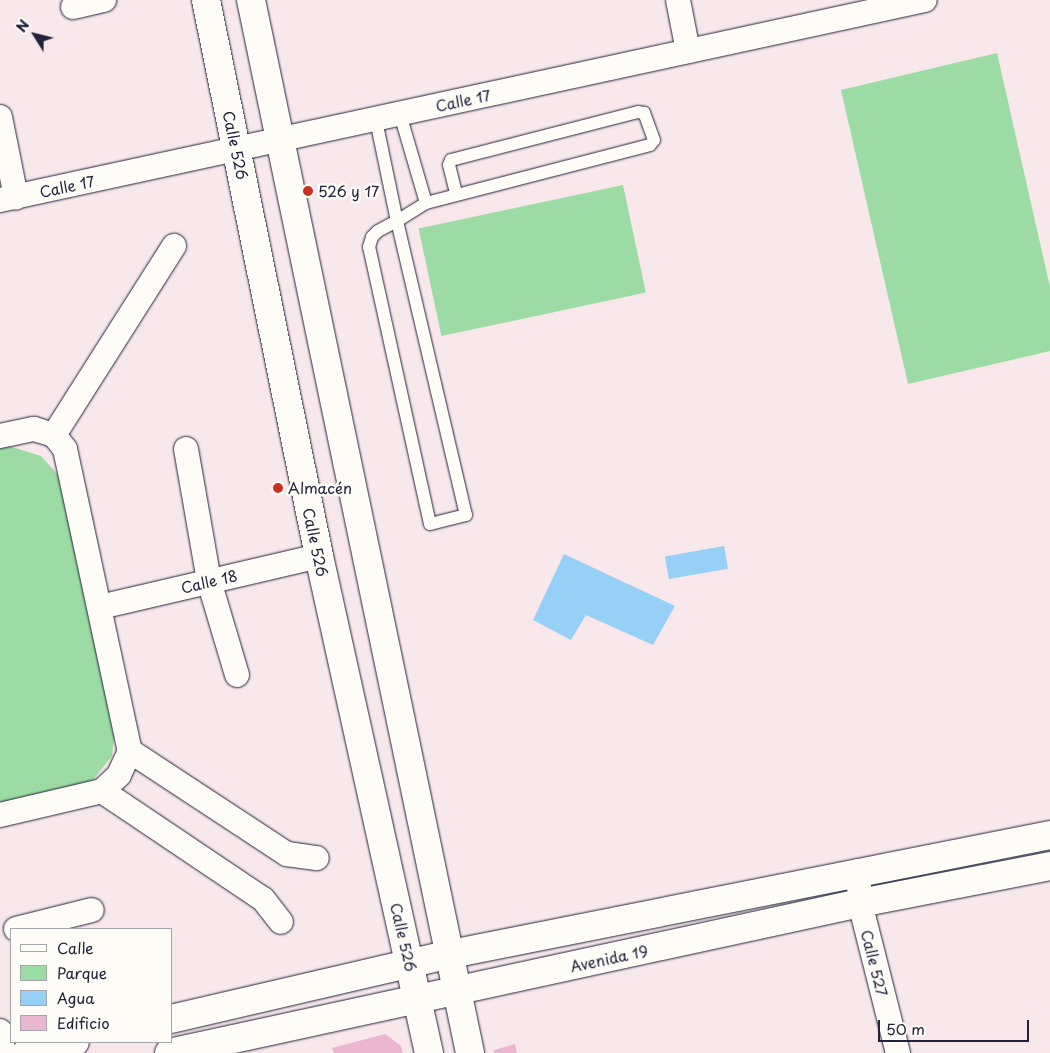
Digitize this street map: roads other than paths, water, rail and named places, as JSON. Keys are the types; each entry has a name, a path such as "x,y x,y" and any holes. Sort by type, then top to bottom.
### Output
{"main road":[{"name":"Calle 526","path":"206,0 319,556 430,1053"},
{"path":"251,0 282,140 470,1053"},
{"path":"172,1020 451,954 858,871 1050,835"},
{"name":"Avenida 19","path":"169,1053 218,1048 418,998 458,991 860,902 1050,866"},
{"path":"26,1053 70,1043"}],"street":[{"path":"73,7 104,0"},
{"path":"678,0 688,52"},
{"name":"Calle 17","path":"8,198 925,0"},
{"path":"0,117 8,198"},
{"path":"54,435 174,246"},
{"path":"0,436 34,429 54,435 65,450 130,751 119,775 102,791 0,815"},
{"path":"186,449 209,581 237,675"},
{"name":"Calle 18","path":"100,607 319,556"},
{"path":"130,751 287,854 317,858"},
{"path":"102,791 263,899 281,922"},
{"name":"Calle 527","path":"858,871 860,902 898,1053"},
{"path":"20,928 92,910"},
{"path":"0,1031 4,1053"}],"lane":[{"path":"376,120 397,221 466,515 430,524 369,247 372,237 378,231 397,221 426,203 456,193 650,145 654,140 644,113 638,112 452,160 449,165 456,193"},
{"path":"400,114 426,203"}],"water":[{"path":"724,546 728,569 669,579 665,556"},
{"path":"564,554 675,606 653,645 586,615 571,640 533,620"}],"place":[{"name":"526 y 17","path":"308,191"},
{"name":"Almacén","path":"278,488"}]}
